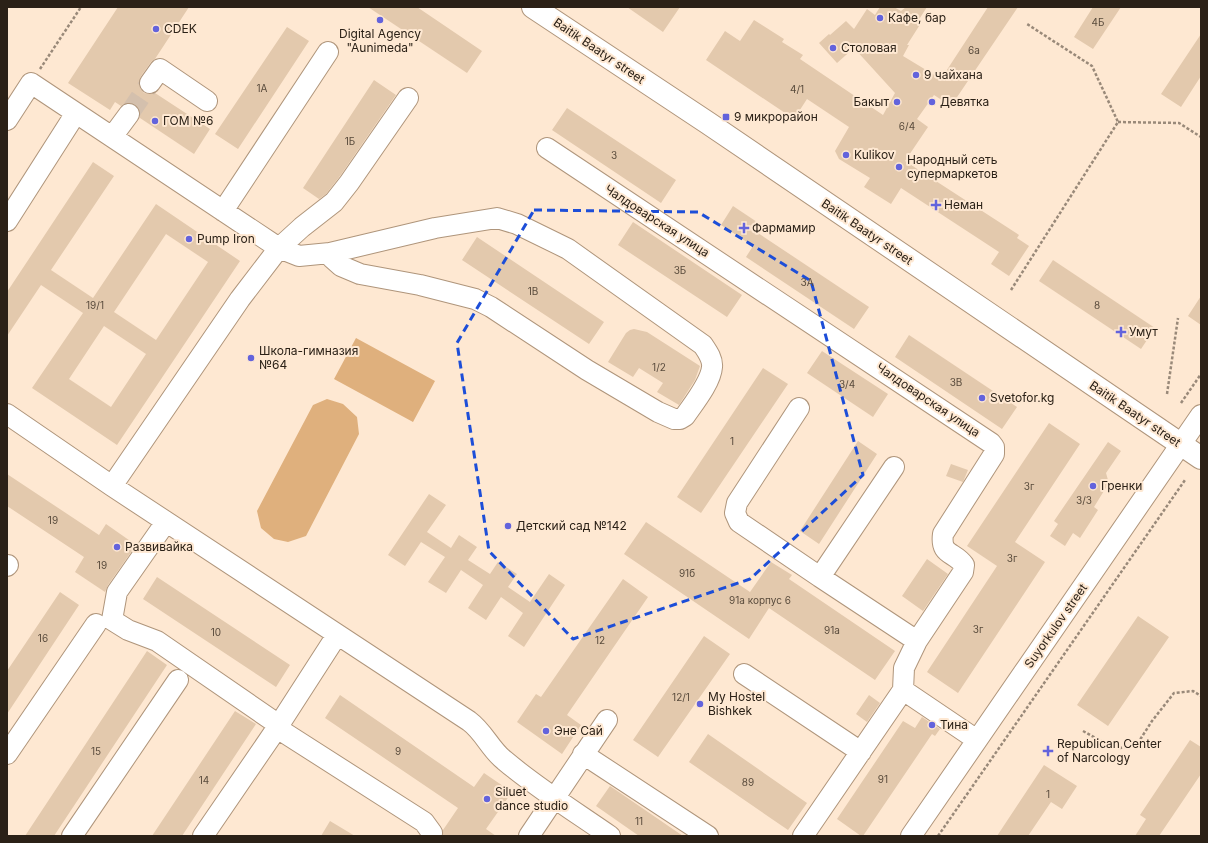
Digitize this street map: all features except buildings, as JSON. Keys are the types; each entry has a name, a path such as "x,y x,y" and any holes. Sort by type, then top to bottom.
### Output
{"main road":[{"name":"Baitik Baatyr street","path":"533,7 708,123 1201,458"}],"street":[{"path":"222,211 328,52"},
{"path":"150,83 160,69 207,101"},
{"path":"7,120 31,83 279,248 298,256 330,253 435,228 497,218 517,224 568,249 702,345 712,360 709,378 686,416 680,419 674,419 658,412 587,370 491,307 475,299 420,285 360,274 341,266 332,258 330,253"},
{"path":"112,486 240,299 279,248 302,227 334,202 350,183 408,98"},
{"path":"7,221 76,113"},
{"path":"112,137 129,114"},
{"name":"Чалдоварская улица","path":"547,148 991,443 994,447 994,454 943,534 942,543 947,551 960,560 964,565 963,572 917,641 904,668 903,690"},
{"path":"799,408 737,502 735,513 739,522 917,641"},
{"path":"7,414 166,522 478,727 496,753 554,797 610,836"},
{"name":"Suyorkulov street","path":"911,836 1201,415"},
{"path":"820,577 894,466"},
{"path":"166,522 117,592 112,620 128,630 157,641 278,727 424,822 432,833 431,836"},
{"path":"7,754 96,624"},
{"path":"203,836 278,727 337,635"},
{"path":"744,674 861,752"},
{"path":"72,836 178,680"},
{"path":"803,836 903,690 977,740"},
{"path":"529,836 607,720"},
{"path":"583,754 708,836"}],"path":[{"path":"31,83 81,7"},
{"path":"1026,24 1092,66 1118,122"},
{"path":"1118,122 1179,123 1201,137"},
{"path":"1011,290 1118,122"},
{"path":"1168,394 1178,318"},
{"path":"1181,403 1201,374"},
{"path":"938,836 1185,480"},
{"path":"1083,731 1119,748 1136,746 1152,721 1174,692 1193,691 1201,696"}],"highlighted area":[{"path":"534,210 698,212 811,281 863,475 750,579 573,639 489,551 457,343"}],"shaded area":[{"path":"356,338 435,381 413,422 334,379"},
{"path":"327,399 343,404 357,417 359,434 306,536 288,542 274,539 261,528 257,511 313,405"}],"tunnel":[{"path":"129,114 150,83"}],"place":[{"name":"Кафе, бар","path":"880,18"},
{"name":"Digital Agency \"Aunimeda\"","path":"380,20"},
{"name":"CDEK","path":"156,29"},
{"name":"Столовая","path":"833,48"},
{"name":"9 чайхана","path":"916,75"},
{"name":"Бакыт","path":"897,102"},
{"name":"Девятка","path":"932,102"},
{"name":"9 микрорайон","path":"726,117"},
{"name":"ГОМ №6","path":"155,121"},
{"name":"Kulikov","path":"846,155"},
{"name":"Народный сеть супермаркетов","path":"899,167"},
{"name":"Неман","path":"936,205"},
{"name":"Фармамир","path":"744,228"},
{"name":"Pump Iron","path":"189,239"},
{"name":"Умут","path":"1121,332"},
{"name":"Школа-гимназия №64","path":"251,358"},
{"name":"Svetofor.kg","path":"982,398"},
{"name":"Гренки","path":"1093,486"},
{"name":"Детский сад №142","path":"508,526"},
{"name":"Развивайка","path":"117,547"},
{"name":"My Hostel Bishkek","path":"700,704"},
{"name":"Тина","path":"932,725"},
{"name":"Эне Сай","path":"546,731"},
{"name":"Republican Center of Narcology","path":"1048,751"},
{"name":"Siluet dance studio","path":"487,799"}]}
